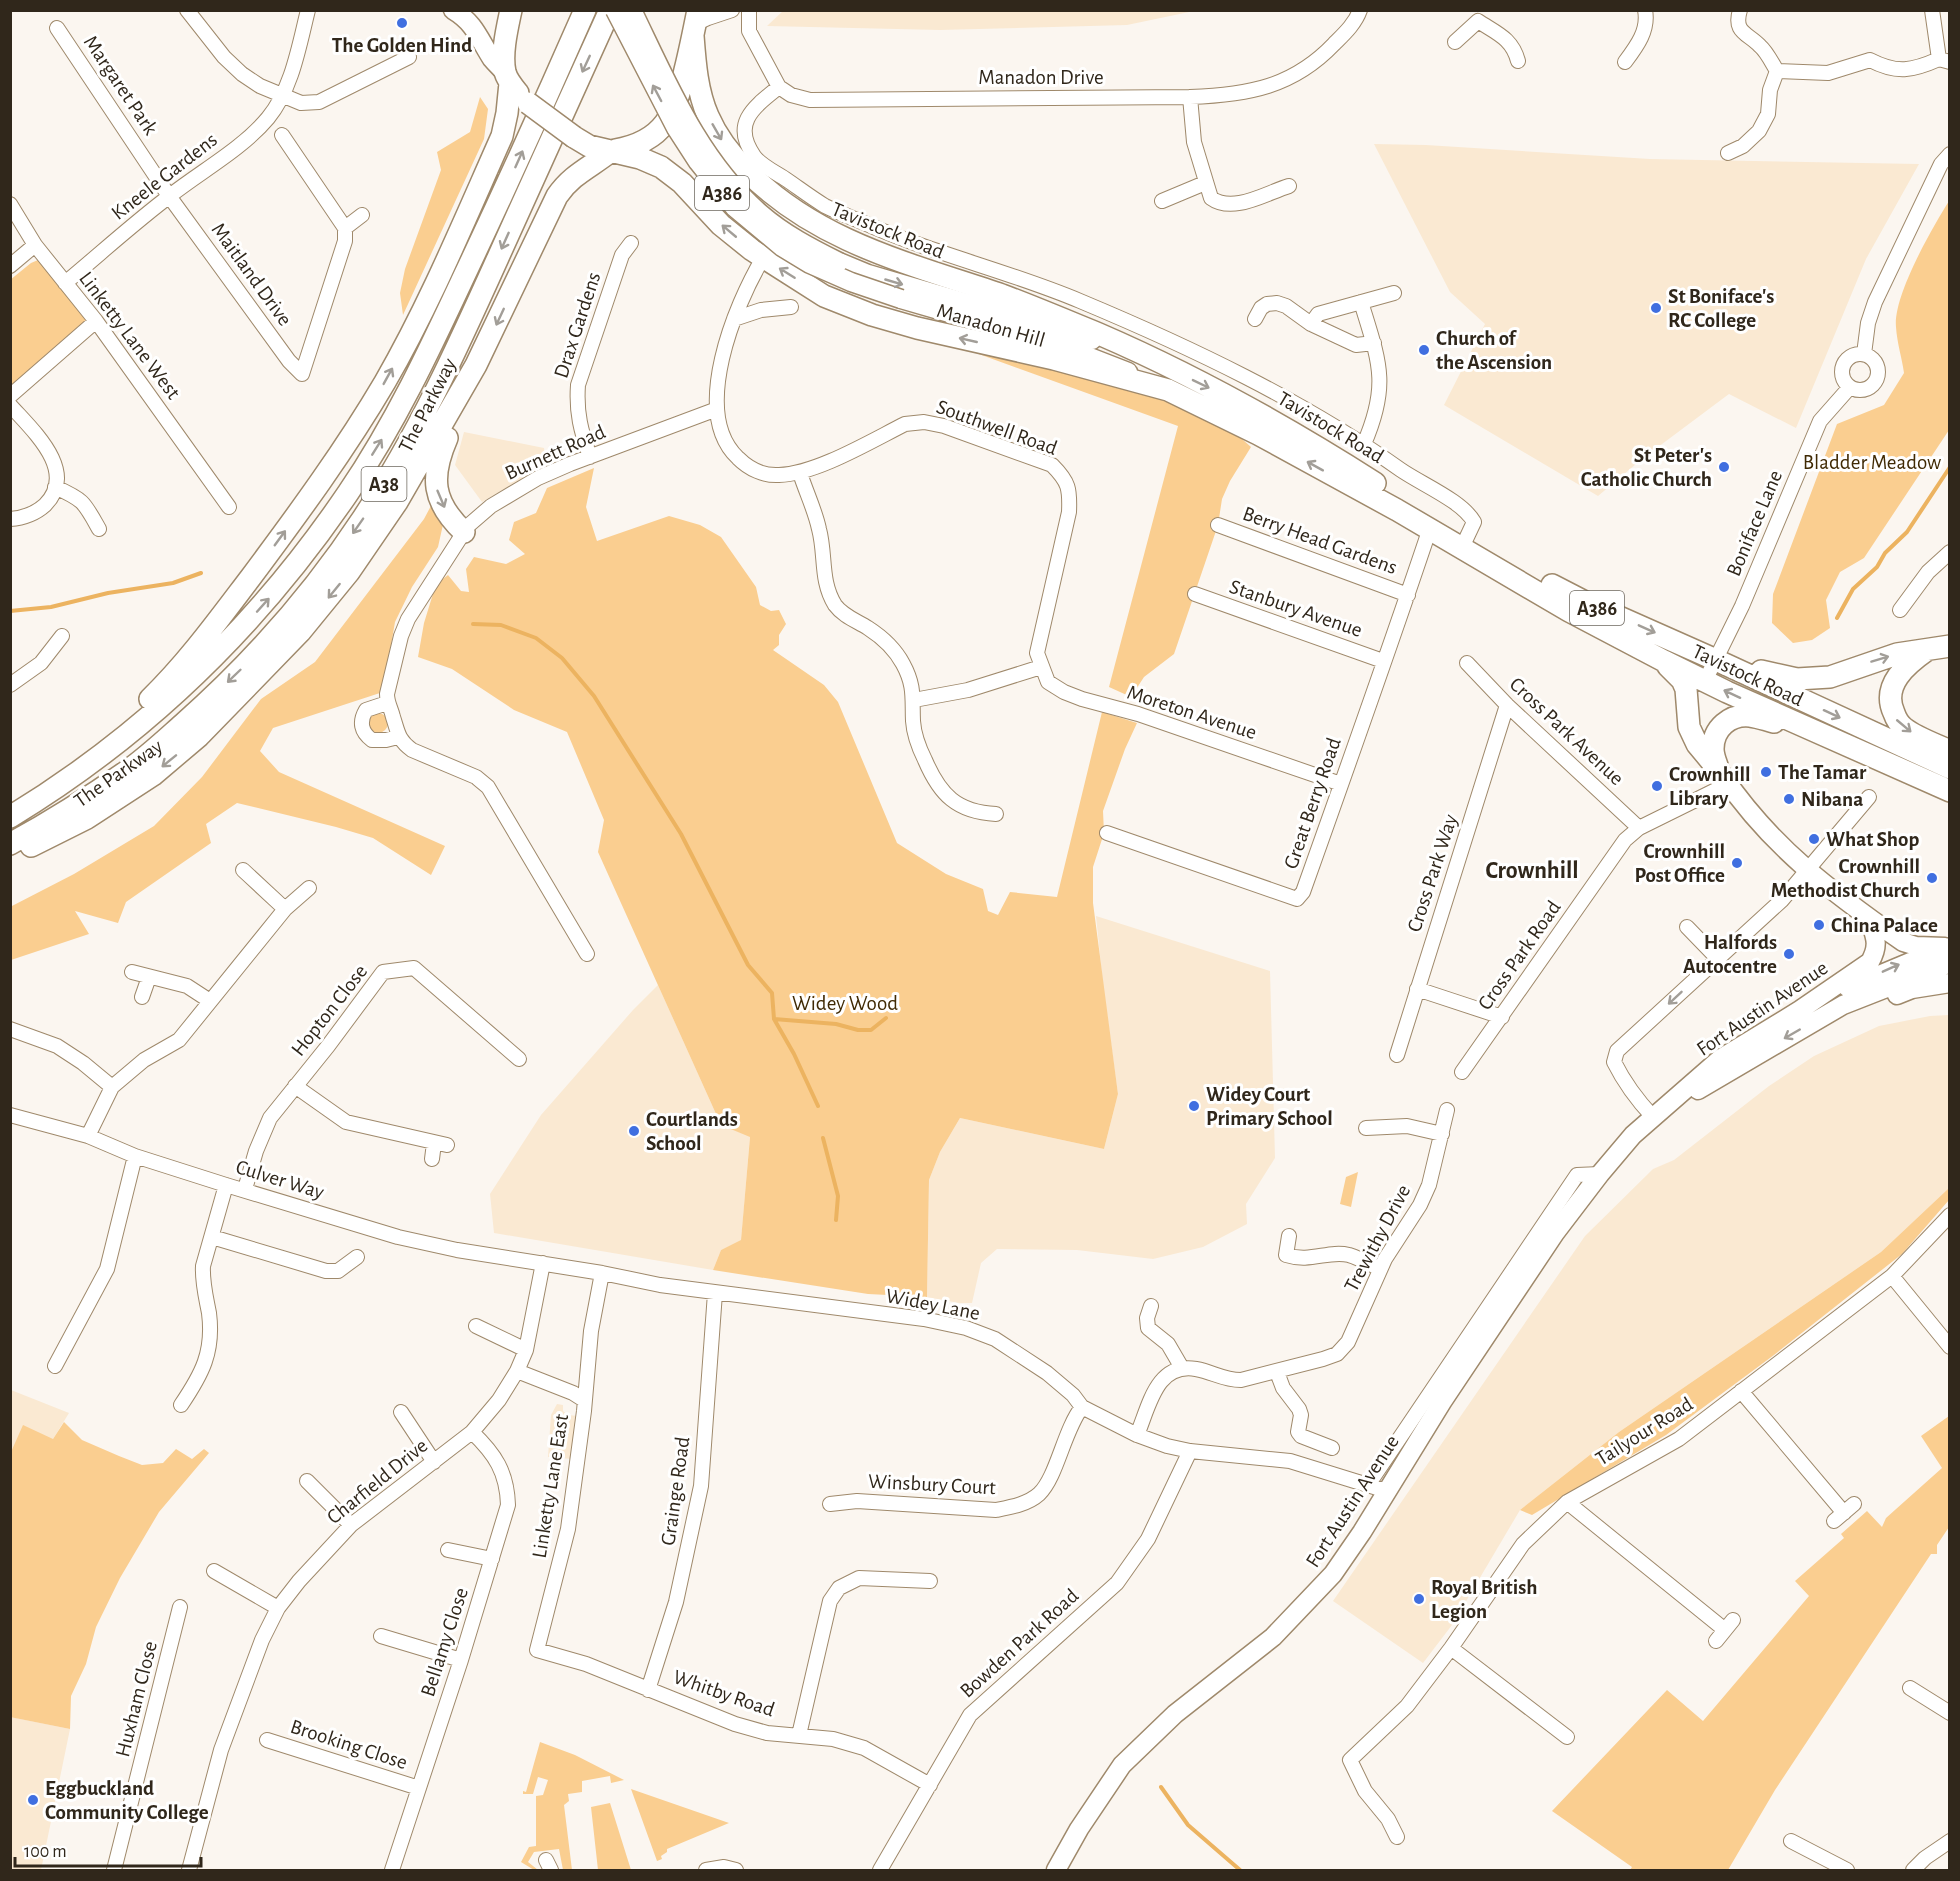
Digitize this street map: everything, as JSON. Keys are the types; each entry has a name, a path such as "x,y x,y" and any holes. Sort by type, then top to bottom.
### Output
{"highway":[{"path":"511,10 505,49 508,78 528,103 589,146 650,161 672,174 721,225 763,258 824,296 872,315 917,328 1054,359 1168,390"},
{"name":"The Parkway","path":"10,817 44,797 133,731 184,687 269,598 349,492 382,439 438,332 585,10"},
{"name":"The Parkway","path":"10,844 128,771 167,738 248,663 332,563 399,460 431,399 613,10"},
{"path":"611,151 629,148 647,140 670,119 680,94 695,24"},
{"path":"695,24 698,87 713,127 742,165 791,209 837,235 863,246 1004,296 1101,335 1148,358"},
{"name":"A38","path":"44,797 77,761 141,708 189,657 278,541 359,424 404,347 502,136 507,113 508,78"},
{"name":"A38","path":"10,857 87,818 153,775 200,736 300,632 349,572 402,493 476,365 557,196 577,173 596,163 611,151"},
{"name":"Manadon Hill","path":"1148,358 1269,420 1462,542"},
{"path":"464,532 452,521 438,498 435,478 441,452 460,411 476,365"},
{"name":"Manadon Hill","path":"1168,390 1258,434 1428,528 1462,542"},
{"name":"Tavistock Road","path":"1462,542 1569,611 1664,661 1950,791"},
{"name":"Tavistock Road","path":"1462,542 1583,602 1719,661 1950,768"},
{"path":"1719,661 1739,663 1762,672 1797,680 1830,677 1873,661 1940,647"},
{"path":"1940,647 1903,669 1896,677 1890,697 1892,709 1904,728 1950,752"},
{"path":"1664,661 1682,680 1686,689 1689,727 1697,744 1723,777"},
{"path":"1723,777 1713,748 1716,732 1731,719 1749,716 1823,735"}],"main road":[{"path":"453,10 467,20 476,31 492,59 508,78"},
{"name":"Manadon Hill","path":"613,10 676,128 698,162 734,207 782,247 810,264 851,282 1056,344 1113,365 1168,390"},
{"name":"Manadon Hill","path":"632,10 688,123 720,171 761,214 804,245 868,274 1148,358"},
{"path":"1723,777 1743,806 1808,872 1903,942 1948,952"},
{"name":"Fort Austin Avenue","path":"1056,1870 1078,1829 1122,1766 1175,1714 1273,1636 1299,1612 1333,1574 1555,1233 1633,1135 1720,1059 1800,1010 1870,962 1877,942 1869,918"},
{"path":"1800,1010 1904,963 1948,952"},
{"name":"Fort Austin Avenue","path":"1653,1117 1843,1005 1948,952"},
{"path":"1843,1005 1882,1001 1912,989 1950,983"}],"street":[{"path":"187,10 224,57 242,74 260,86 301,103 319,102 409,57"},
{"name":"Kneele Gardens","path":"65,283 169,196 248,139 269,117 282,96 290,75 308,10"},
{"path":"695,24 732,10"},
{"path":"749,10 749,31 779,87"},
{"path":"1625,62 1639,43 1647,21 1644,10"},
{"path":"1740,10 1737,19 1742,33 1761,46 1777,71"},
{"path":"1777,71 1828,73 1870,60 1885,68 1902,70 1944,60 1932,10"},
{"name":"Manadon Drive","path":"779,87 791,95 810,100 1227,96 1250,92 1292,76 1317,62 1362,12"},
{"path":"1455,42 1477,16 1515,48 1518,61"},
{"name":"Margaret Park","path":"57,28 169,196"},
{"path":"1728,153 1743,146 1759,131 1768,114 1770,90 1777,71"},
{"name":"Tavistock Road","path":"779,87 749,113 744,134 747,144 756,159 826,206 886,233 1077,299 1150,331 1252,381 1364,444 1411,477 1468,512 1474,522 1462,542"},
{"path":"1190,97 1194,142 1211,198 1226,205 1289,186"},
{"path":"282,135 345,228 362,215"},
{"path":"1864,354 1868,323 1875,302 1941,164 1950,154"},
{"path":"1162,201 1205,183"},
{"name":"Maitland Drive","path":"169,196 289,361 302,374 345,242 345,228"},
{"name":"Linketty Lane West","path":"10,204 35,245 96,321 213,494 229,507"},
{"name":"Drax Gardens","path":"590,457 576,407 578,385 622,255 631,243"},
{"path":"10,266 35,245"},
{"name":"Southwell Road","path":"763,258 751,279 734,319 721,366 717,410 722,435 732,453 745,465 762,473 777,476 800,473 905,424 924,422 944,426 1052,465 1065,478 1070,493 1069,512 1037,653 1041,667"},
{"path":"1311,324 1318,314 1394,293"},
{"path":"1361,302 1380,369 1380,395 1373,424 1364,444"},
{"path":"1255,319 1261,308 1267,304 1277,303 1286,306 1311,324 1356,345 1374,343"},
{"path":"734,319 761,310 791,307"},
{"path":"10,396 96,321"},
{"path":"1864,354 1876,362 1878,377 1868,388 1859,390 1850,387 1843,379 1843,364 1854,355 1864,354"},
{"name":"Boniface Lane","path":"1705,681 1719,661 1820,421 1850,387"},
{"path":"10,405 47,447 57,474 51,499 42,508 21,519 10,519"},
{"name":"Burnett Road","path":"398,737 394,718 387,703 387,694 408,619 469,525 491,506 538,478 717,410"},
{"path":"800,473 820,530 824,576 836,606 888,643 903,663 913,684 913,721 916,742 932,778 945,795 963,807 978,813 996,814"},
{"path":"55,487 74,495 85,503 99,529"},
{"name":"Berry Head Gardens","path":"1218,525 1408,595"},
{"name":"Great Berry Road","path":"1107,833 1297,899 1303,892 1408,595 1428,528"},
{"path":"1900,610 1928,572 1950,552"},
{"name":"Stanbury Avenue","path":"1195,594 1383,661"},
{"path":"10,685 41,663 62,636"},
{"name":"Cross Park Avenue","path":"1467,663 1507,705 1639,828"},
{"path":"914,700 968,690 1041,667"},
{"name":"Moreton Avenue","path":"1041,667 1048,682 1064,692 1138,714 1341,784"},
{"path":"387,703 366,710 361,721 364,732 372,740 398,737 412,750 476,777 488,787 587,945"},
{"name":"Cross Park Way","path":"1397,1054 1507,705"},
{"name":"Cross Park Road","path":"1462,1072 1625,840 1639,828 1723,777"},
{"path":"1653,1117 1640,1103 1617,1068 1614,1062 1617,1051 1782,900 1869,797"},
{"path":"243,870 285,909"},
{"path":"88,1136 112,1087 144,1060 179,1040 285,909 309,888"},
{"path":"1687,927 1718,959"},
{"name":"Hopton Close","path":"245,1189 256,1151 270,1118 383,972 414,968 519,1059"},
{"path":"132,972 187,986 210,1001"},
{"path":"142,997 149,976"},
{"path":"1417,989 1502,1017"},
{"path":"10,1029 57,1046 83,1063 112,1087"},
{"path":"295,1086 346,1122 441,1144 432,1158"},
{"name":"Trewithy Drive","path":"1182,1368 1195,1369 1227,1380 1234,1380 1277,1372 1337,1354 1348,1341 1391,1246 1420,1205 1430,1185 1447,1110"},
{"name":"Culver Way","path":"10,1115 88,1136 135,1156 398,1237 457,1250 543,1263"},
{"path":"1365,1128 1407,1126 1442,1134"},
{"path":"55,1366 107,1269 135,1156"},
{"name":"Fort Austin Avenue","path":"1368,1485 1577,1175 1600,1174"},
{"path":"181,1405 199,1379 207,1359 210,1340 209,1317 202,1278 203,1266 225,1185"},
{"name":"Tailyour Road","path":"1397,1837 1388,1819 1365,1791 1350,1760 1407,1706 1451,1648 1523,1544 1567,1502 1679,1439 1892,1276 1950,1215"},
{"path":"1289,1236 1286,1255 1309,1259 1348,1255 1380,1269"},
{"path":"212,1237 326,1271 338,1271 357,1257"},
{"name":"Widey Lane","path":"543,1263 660,1285 924,1319 966,1328 995,1339 1047,1372 1073,1395 1082,1407 1137,1435 1167,1446 1190,1451 1290,1461 1387,1491"},
{"name":"Charfield Drive","path":"189,1870 221,1750 262,1640 278,1608 299,1581 351,1525 472,1432 500,1400 526,1350 543,1263"},
{"path":"584,1400 591,1331 602,1273"},
{"path":"1892,1276 1950,1347"},
{"name":"Grainge Road","path":"648,1690 676,1602 701,1486 715,1293"},
{"path":"1137,1435 1157,1383 1182,1368 1168,1344 1141,1329 1146,1323 1150,1306"},
{"path":"476,1326 526,1350"},
{"name":"Linketty Lane East","path":"517,1371 573,1393 584,1400 576,1482 568,1529 537,1650"},
{"path":"1277,1372 1283,1388 1299,1409 1301,1415 1298,1432 1301,1436 1332,1448"},
{"path":"1741,1391 1844,1513"},
{"name":"Winsbury Court","path":"830,1504 857,1501 996,1510 1014,1506 1032,1499 1041,1492 1073,1418 1082,1407"},
{"path":"400,1412 434,1462"},
{"name":"Bellamy Close","path":"392,1870 461,1660 508,1505 503,1471 486,1445 472,1432"},
{"name":"Bowden Park Road","path":"880,1870 970,1714 1117,1582 1132,1564 1148,1539 1190,1451"},
{"path":"308,1481 351,1525"},
{"path":"1567,1502 1729,1625 1716,1641"},
{"path":"448,1550 492,1559"},
{"path":"214,1571 278,1608"},
{"path":"799,1735 830,1601 839,1588 859,1578 930,1581"},
{"name":"Huxham Close","path":"114,1870 180,1607"},
{"path":"381,1636 461,1660"},
{"path":"1451,1648 1567,1737"},
{"name":"Whitby Road","path":"537,1650 586,1664 735,1724 767,1732 834,1739 864,1748 930,1785"},
{"path":"1910,1688 1950,1713"},
{"name":"Brooking Close","path":"267,1740 419,1788"},
{"path":"1791,1841 1847,1870"},
{"path":"1912,1870 1950,1841"},
{"path":"705,1870 724,1867 736,1870"}],"shaded area":[{"path":"784,10 1194,11 1127,25 940,30 767,26"},
{"name":"St Boniface's RC College","path":"1374,144 1426,145 1650,159 1919,164 1866,259 1796,428 1729,394 1642,459 1598,496 1444,405 1485,324 1450,292"},
{"path":"464,432 544,448 546,464 482,502 455,465"},
{"name":"Widey Court Primary School","path":"1096,916 1270,971 1275,1158 1246,1204 1247,1224 1203,1247 1153,1259 1077,1250 997,1249 981,1263 972,1303 927,1297 929,1180 940,1152 960,1118 1104,1149 1118,1094"},
{"name":"Courtlands School","path":"658,985 721,1125 750,1136 741,1241 721,1250 713,1270 494,1233 490,1194 541,1115 633,1010"},
{"path":"1949,1015 1949,1188 1881,1252 1619,1432 1520,1510 1452,1625 1423,1663 1333,1601 1585,1236 1653,1169 1674,1160 1769,1086 1814,1056 1879,1026 1930,1016"},
{"path":"11,1390 69,1413 53,1439 11,1531"},
{"path":"557,1404 563,1405 563,1411 568,1415 578,1416 572,1459 548,1457 551,1415"},
{"name":"Eggbuckland Community College","path":"11,1717 70,1729 41,1870 11,1870"}],"green space":[{"path":"480,97 488,109 484,139 403,315 400,293 405,269 441,170 437,152 470,132"},
{"name":"Bladder Meadow","path":"1949,201 1949,430 1864,558 1840,572 1826,600 1830,628 1812,640 1793,643 1772,623 1773,594 1837,424 1884,405 1904,373 1896,327 1901,298 1915,262"},
{"path":"38,260 44,262 85,317 85,323 10,386 10,280"},
{"path":"979,347 1188,405 1233,431 1251,447 1222,499 1218,525 1174,654 1144,677 1131,697 1109,687 1178,426 976,353"},
{"name":"Widey Wood","path":"594,468 586,507 597,541 669,516 700,525 721,537 756,587 760,605 771,611 779,610 786,624 779,635 779,645 773,650 824,685 838,702 897,843 946,874 983,889 988,911 998,915 1010,892 1057,897 1102,712 1137,723 1125,749 1103,811 1104,833 1093,867 1093,903 1118,1094 1104,1149 960,1118 940,1152 929,1180 927,1297 868,1294 713,1270 721,1250 741,1240 750,1137 721,1125 598,852 604,820 567,732 514,710 452,669 418,657 424,623 436,584 448,575 461,591 469,592 466,569 474,557 506,564 525,554 509,540 514,522 536,513 547,488"},
{"path":"433,502 444,520 438,547 412,587 395,622 383,692 273,728 260,751 279,772 445,846 431,875 373,838 237,803 206,824 211,843 126,902 118,923 75,911 89,934 11,960 10,907 74,874 154,826 202,777 261,699 315,662 424,519"},
{"path":"378,713 385,716 388,723 385,730 378,733 371,730 368,723 371,716"},
{"path":"1358,1172 1351,1207 1340,1204 1346,1177"},
{"path":"1949,1188 1949,1200 1902,1254 1774,1355 1666,1435 1532,1515 1520,1510 1619,1432 1881,1252"},
{"path":"1949,1416 1949,1527 1937,1545 1937,1554 1931,1554 1775,1790 1728,1870 1630,1870 1632,1867 1552,1811 1667,1690 1703,1721 1809,1596 1795,1581 1844,1538 1841,1534 1867,1511 1882,1527 1886,1518 1942,1468 1921,1436"},
{"path":"64,1422 82,1440 142,1465 163,1463 176,1449 192,1459 204,1449 209,1453 159,1512 120,1578 96,1627 86,1664 71,1696 70,1729 10,1717 11,1452 23,1425 53,1439"},
{"path":"540,1742 575,1755 624,1780 611,1783 610,1776 582,1781 582,1792 568,1794 569,1801 564,1805 572,1870 563,1870 559,1849 534,1852 528,1862 538,1870 521,1862 529,1847 536,1846 536,1796 543,1795 548,1780 538,1777 533,1794 523,1794 523,1791 526,1792"},
{"path":"631,1789 729,1823 667,1849 667,1852 661,1856 662,1859 657,1861"},
{"path":"610,1803 631,1870 598,1870 591,1807"}],"waterway":[{"path":"1837,618 1853,589 1877,567 1885,553 1907,532 1950,467"},
{"path":"10,611 51,607 108,593 173,583 201,573"},
{"path":"473,624 501,625 536,638 562,658 594,696 681,834 748,965 772,993 774,1019 794,1054 818,1106"},
{"path":"774,1019 836,1024 858,1030 871,1030 886,1018"},
{"path":"823,1138 838,1196 836,1220"},
{"path":"1161,1787 1188,1825 1240,1870"}],"place":[{"name":"The Golden Hind","path":"402,23"},
{"name":"St Boniface's RC College","path":"1656,308"},
{"name":"Church of the Ascension","path":"1424,350"},
{"name":"St Peter's Catholic Church","path":"1724,467"},
{"name":"The Tamar","path":"1766,772"},
{"name":"Crownhill Library","path":"1657,786"},
{"name":"Nibana","path":"1789,799"},
{"name":"What Shop","path":"1814,839"},
{"name":"Crownhill Post Office","path":"1737,863"},
{"name":"Crownhill Methodist Church","path":"1932,878"},
{"name":"China Palace","path":"1819,925"},
{"name":"Halfords Autocentre","path":"1789,954"},
{"name":"Widey Court Primary School","path":"1194,1106"},
{"name":"Courtlands School","path":"634,1131"},
{"name":"Royal British Legion","path":"1419,1599"},
{"name":"Eggbuckland Community College","path":"33,1800"}],"district":[{"name":"Crownhill","path":"1532,870"}]}
